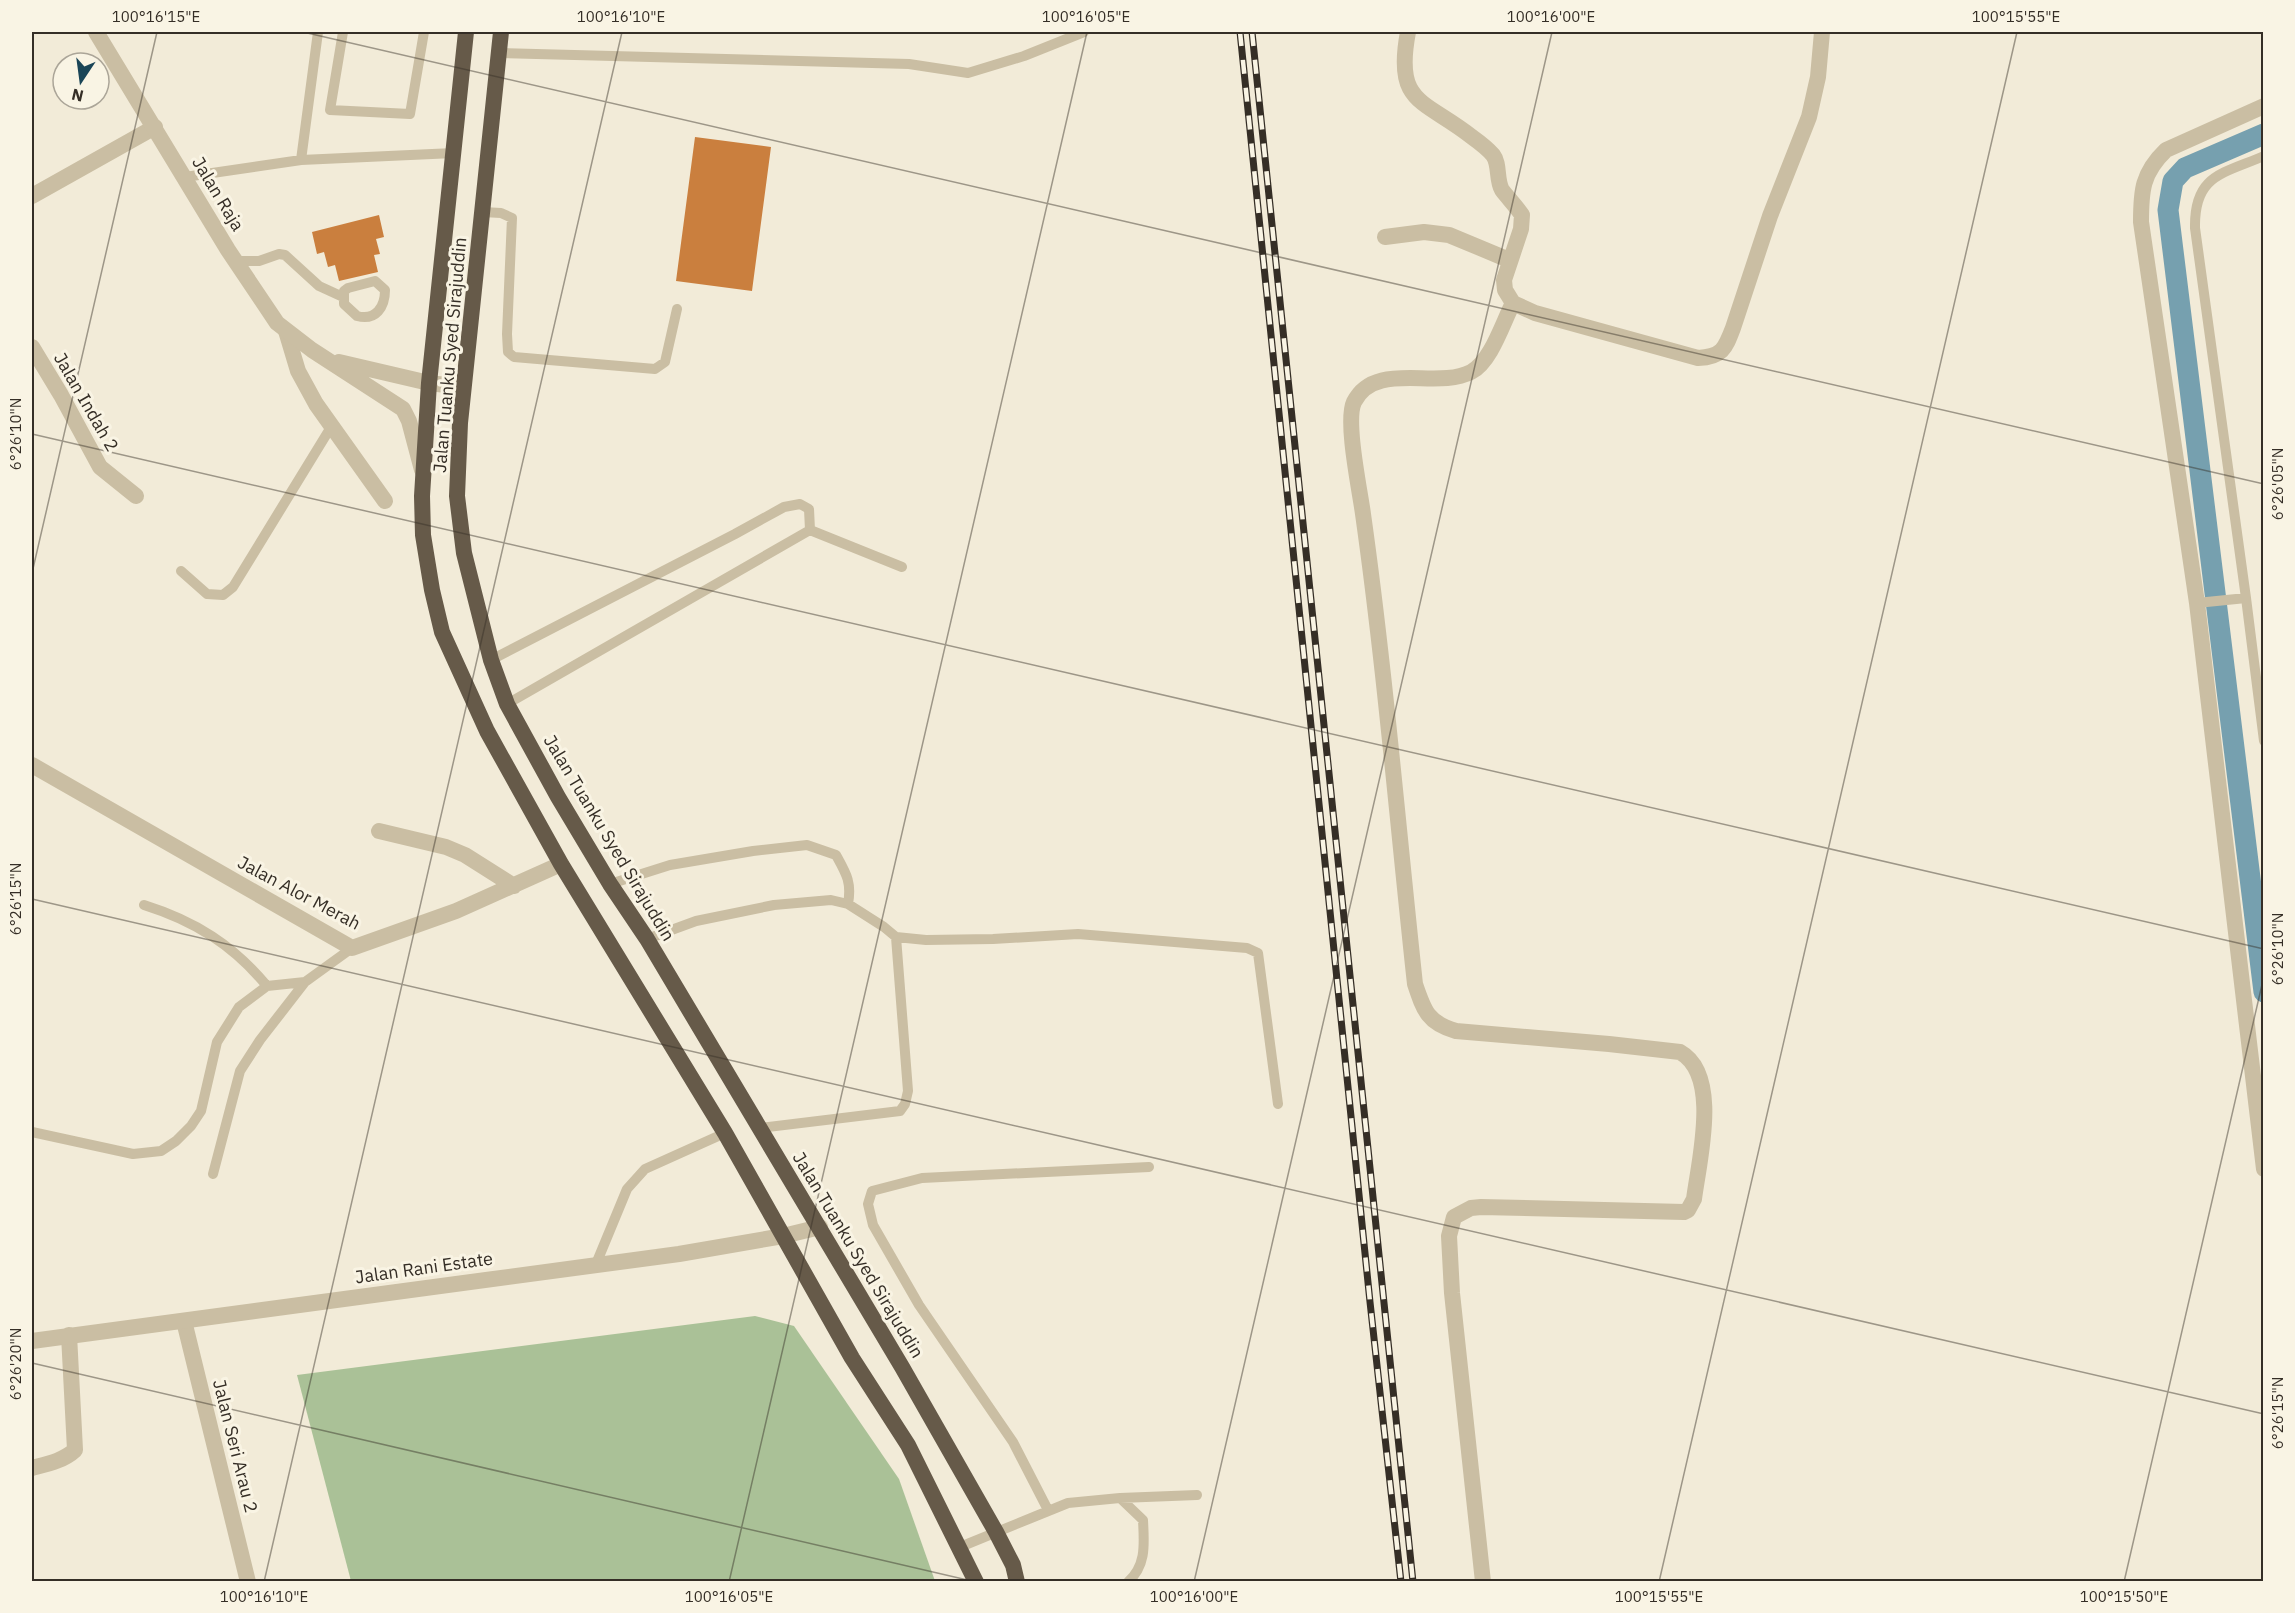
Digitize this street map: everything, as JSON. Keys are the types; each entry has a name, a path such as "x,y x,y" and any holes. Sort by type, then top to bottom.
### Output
{"highway":[{"name":"Jalan Tuanku Syed Sirajuddin","path":"466,32 429,383 424,475 423,535 442,632 487,731 561,864 725,1133 852,1358 908,1445 976,1581"},
{"name":"Jalan Tuanku Syed Sirajuddin","path":"501,32 463,387 457,496 464,553 491,660 507,704 558,797 610,884 647,939 820,1227 996,1532 1017,1581"}],"street":[{"name":"Jalan Raja","path":"96,32 266,308 286,331 403,409 409,421 424,475"},
{"path":"1408,32 1404,53 1406,76 1411,92 1423,105 1464,130 1494,156 1501,188 1522,215 1521,229 1504,280 1505,290 1513,303 1535,313 1698,358 1711,357 1720,353 1733,328 1770,216 1809,117 1818,77 1822,32"},
{"path":"2264,106 2166,150 2154,161 2146,175 2141,192 2141,222 2205,602 2264,1169"},
{"path":"32,196 155,127"},
{"path":"1386,237 1424,232 1449,235 1509,260"},
{"path":"1483,1581 1452,1293 1449,1236 1454,1217 1471,1208 1481,1207 1684,1212 1689,1210 1694,1199 1705,1106 1696,1068 1689,1058 1680,1052 1456,1031 1441,1027 1431,1020 1414,984 1366,534 1351,423 1354,403 1365,388 1379,380 1439,378 1472,372 1482,363 1494,344 1513,303"},
{"path":"286,331 298,371 315,404 385,501"},
{"name":"Jalan Indah 2","path":"32,347 100,467 136,496"},
{"name":"Jalan Raja","path":"327,359 429,383 463,387"},
{"name":"Jalan Alor Merah","path":"32,765 352,948 456,911 561,864"},
{"path":"379,831 446,847 465,855 514,886"},
{"name":"Jalan Rani Estate","path":"32,1341 679,1254 783,1236 820,1227"},
{"name":"Jalan Seri Arau 2","path":"184,1321 248,1581"},
{"path":"32,1468 60,1460 75,1450 69,1335"}],"lane":[{"path":"301,160 318,32"},
{"path":"343,32 330,110 410,114 424,32"},
{"path":"499,53 909,64 968,73 1024,56 1084,32"},
{"path":"185,177 301,160 454,153"},
{"path":"2264,156 2221,174 2207,183 2199,192 2194,212 2241,598 2264,741"},
{"path":"483,212 501,213 512,218 507,334 508,352 514,357 655,369 665,362 677,309"},
{"path":"235,261 259,261 279,254 285,255 319,286 343,297"},
{"path":"182,571 207,594 223,595 233,587 331,427"},
{"path":"491,660 725,540 784,507 800,504 809,509 810,530"},
{"path":"810,530 902,567"},
{"path":"507,704 810,530"},
{"path":"2205,602 2241,598"},
{"path":"610,884 670,865 807,845 836,855 846,873 851,889 848,904"},
{"path":"647,939 696,921 774,904 831,900 848,904 896,937 926,940 993,939 1078,934 1247,948 1258,953 1278,1104"},
{"path":"144,905 177,915 220,941 248,962 267,986"},
{"path":"760,1128 900,1111 905,1104 908,1091 896,937"},
{"path":"213,1174 240,1071 260,1040 304,982 352,948"},
{"path":"32,1132 133,1154 161,1151 176,1141 191,1126 201,1111 217,1042 239,1007 267,986 304,982"},
{"path":"596,1264 627,1189 645,1169 725,1133"},
{"path":"1048,1510 1013,1442 919,1305 873,1226 868,1204 872,1191 922,1178 1149,1167"},
{"path":"960,1547 1068,1503 1197,1495"},
{"path":"1120,1498 1143,1520 1142,1565 1128,1581"}],"green space":[{"path":"755,1316 794,1326 899,1479 935,1581 351,1581 297,1375"}],"building":[{"path":"695,137 771,147 752,291 676,281"},
{"path":"379,215 384,237 376,239 380,254 374,255 378,272 339,281 335,265 328,267 324,252 317,254 312,232"}],"waterway":[{"path":"2264,134 2185,168 2173,181 2168,210 2264,992"}],"railway":[{"path":"1240,32 1370,1302 1401,1582"},
{"path":"1252,32 1413,1582"}]}
